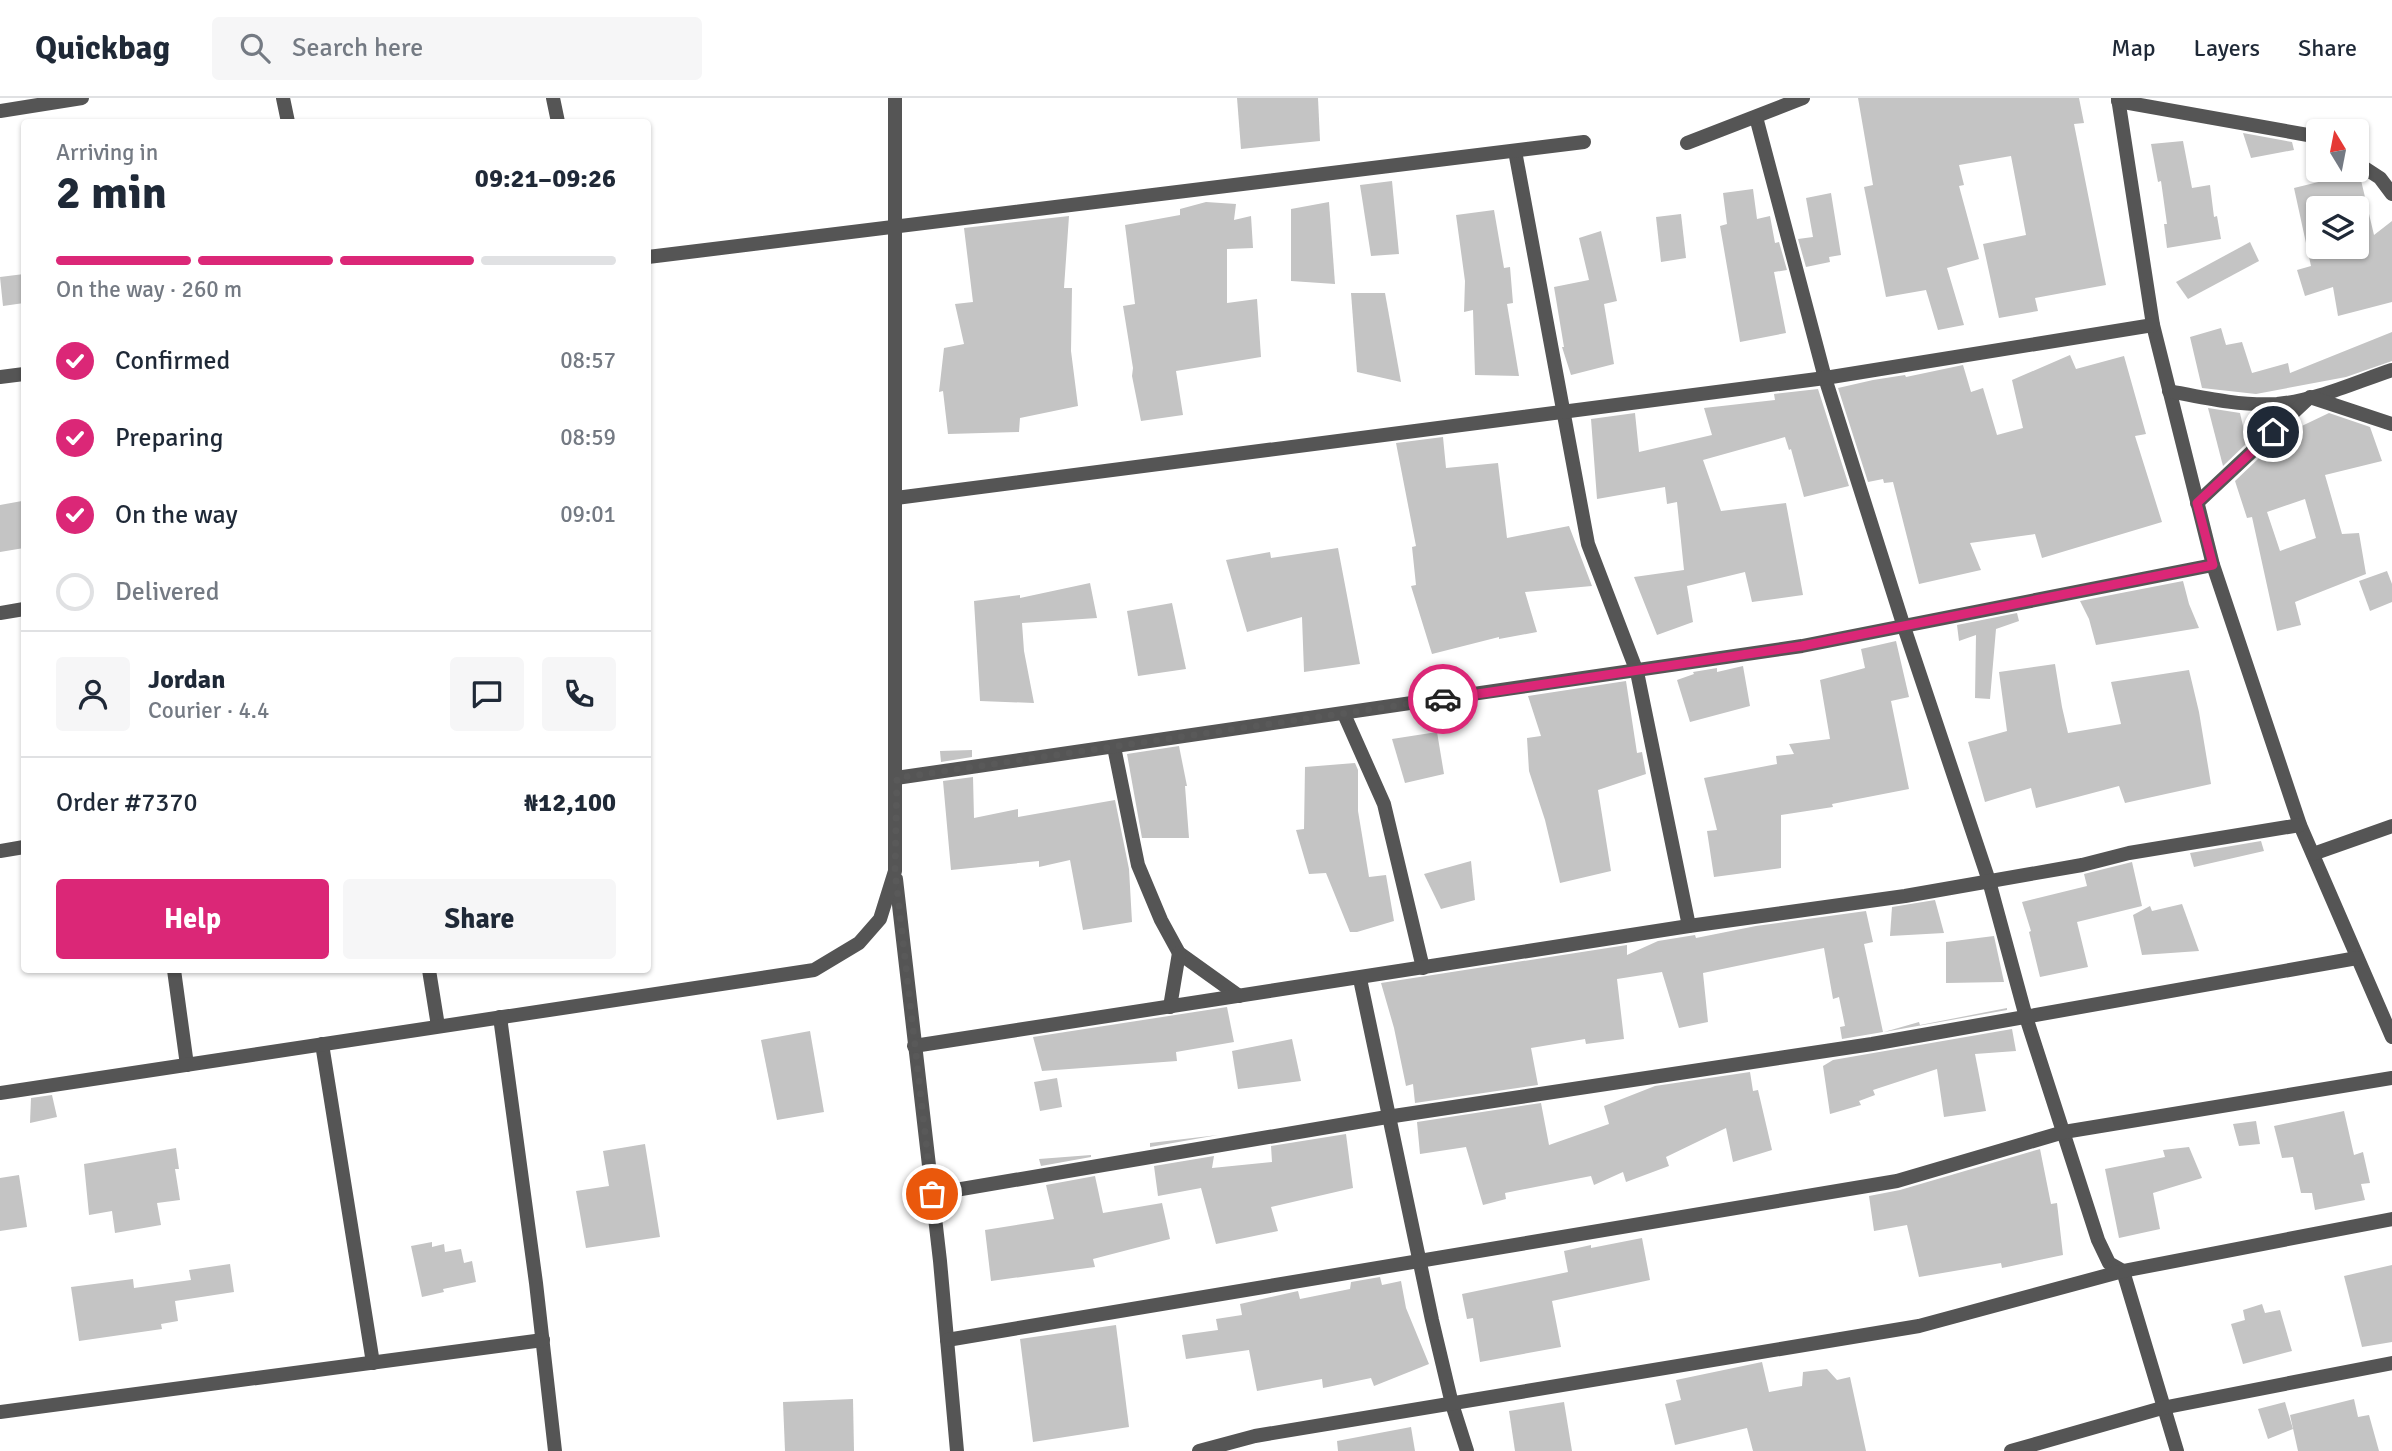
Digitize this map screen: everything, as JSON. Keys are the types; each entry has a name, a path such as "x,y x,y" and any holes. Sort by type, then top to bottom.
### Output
{"street":[{"path":"0,111 82,98"},
{"path":"283,98 287,119"},
{"path":"553,98 557,119"},
{"path":"895,98 895,871 932,1194 957,1451"},
{"path":"1687,143 1803,98"},
{"path":"2306,135 2118,99 2152,325 2213,565 2300,825 2392,1037"},
{"path":"1756,117 1825,378 1989,881 2026,1017 2098,1240 2109,1263 2123,1271 2177,1451"},
{"path":"651,257 1584,142"},
{"path":"1515,150 1588,544 1637,672 1689,926"},
{"path":"2370,172 2392,194"},
{"path":"896,498 1825,378 2152,325"},
{"path":"2169,391 2219,401 2279,404 2310,397 2392,370"},
{"path":"0,377 21,374"},
{"path":"2310,397 2392,424"},
{"path":"2197,503 2310,397"},
{"path":"897,778 1637,672 1904,627 2213,565"},
{"path":"0,613 21,610"},
{"path":"1344,714 1384,804 1423,968"},
{"path":"1114,747 1138,865 1161,920 1180,953 1239,996"},
{"path":"914,1046 1689,926 1905,896 2129,853 2300,825"},
{"path":"2313,854 2392,826"},
{"path":"0,851 21,848"},
{"path":"0,1093 814,970 859,943 880,919 895,871"},
{"path":"1170,1007 1180,953"},
{"path":"932,1194 1387,1117 1872,1044 2357,958"},
{"path":"174,973 187,1065"},
{"path":"429,973 438,1026"},
{"path":"1360,978 1387,1117 1452,1404 1467,1451"},
{"path":"500,1017 555,1451"},
{"path":"322,1044 373,1363"},
{"path":"947,1340 1897,1181 2064,1132 2392,1078"},
{"path":"1199,1451 1255,1436 1919,1326 2123,1271 2392,1219"},
{"path":"0,1412 543,1340"},
{"path":"2011,1451 2162,1408 2392,1363"}],"building":[{"path":"1237,98 1318,98 1320,141 1241,149"},
{"path":"1858,98 2079,98 2084,123 2074,124 2106,285 2035,298 2038,311 1999,318 1983,244 2026,235 2011,156 1959,165 1964,185 1959,186 1979,259 1947,268 1964,325 1938,330 1926,290 1886,297 1864,187 1873,185"},
{"path":"2243,133 2292,142 2294,150 2251,158"},
{"path":"2183,141 2192,188 2210,185 2214,217 2217,216 2221,239 2167,248 2164,224 2167,224 2161,181 2158,182 2151,144"},
{"path":"1392,181 1399,254 1371,256 1360,185"},
{"path":"2318,182 2361,182 2365,196 2306,196 2306,243 2294,188"},
{"path":"1753,189 1757,219 1770,216 1775,243 1779,242 1787,270 1774,272 1786,333 1740,342 1720,226 1727,224 1723,193"},
{"path":"1831,193 1841,255 1829,257 1830,262 1806,267 1798,239 1813,237 1806,198"},
{"path":"1206,202 1236,204 1234,220 1251,216 1253,248 1227,249 1227,303 1257,299 1261,357 1176,371 1183,415 1141,421 1123,306 1135,304 1125,225 1180,215 1180,209"},
{"path":"1329,202 1335,284 1291,281 1291,209"},
{"path":"1494,210 1504,268 1510,267 1513,303 1507,304 1519,376 1475,375 1473,310 1464,312 1465,281 1456,215"},
{"path":"1681,214 1686,258 1661,262 1656,217"},
{"path":"2369,214 2374,235 2392,221 2392,302 2338,316 2333,287 2305,296 2297,270 2311,266 2309,259 2369,259"},
{"path":"1069,216 1064,288 1072,288 1071,351 1078,406 1020,418 1019,432 948,434 943,391 939,392 944,348 964,344 955,304 973,302 964,228"},
{"path":"1601,231 1617,301 1604,304 1614,364 1571,375 1562,347 1554,287 1589,280 1579,238"},
{"path":"2250,242 2259,261 2188,299 2176,282"},
{"path":"21,274 21,303 3,306 0,277"},
{"path":"1351,293 1385,293 1401,382 1357,372"},
{"path":"2221,328 2226,345 2242,342 2252,373 2288,363 2290,373 2392,332 2392,361 2346,377 2256,394 2202,388 2190,337"},
{"path":"2070,355 2076,369 2124,356 2146,434 2135,436 2162,522 2042,558 2035,534 1970,543 1981,570 1919,584 1893,482 1884,483 1883,479 1868,482 1838,388 1963,365 1971,392 1983,388 1997,435 2023,428 2012,380"},
{"path":"1818,389 1849,486 1804,497 1785,437 1703,460 1721,511 1786,503 1803,595 1752,602 1745,572 1687,586 1693,622 1657,635 1634,577 1684,570 1677,502 1667,504 1665,487 1597,499 1591,419 1635,413 1639,452 1712,435 1704,408 1775,400 1774,394"},
{"path":"2208,408 2240,413 2247,443 2223,466"},
{"path":"2329,413 2370,427 2382,461 2325,475 2342,534 2359,533 2366,574 2295,602 2301,625 2277,631 2252,517 2247,518 2235,481 2283,435","holes":["2305,499 2316,538 2280,551 2267,512"]},
{"path":"1443,437 1446,468 1498,463 1507,538 1569,526 1592,586 1525,592 1537,632 1499,637 1432,654 1411,586 1416,585 1412,547 1416,546 1396,443"},
{"path":"21,501 21,548 0,552 0,505"},
{"path":"1338,548 1360,664 1304,672 1302,617 1247,632 1226,560 1270,552 1271,558"},
{"path":"2387,571 2392,584 2392,602 2370,611 2359,581"},
{"path":"2183,581 2199,628 2096,645 2089,619 2080,601"},
{"path":"1090,583 1097,618 1022,623 1024,651 1034,703 980,701 974,601 1020,595 1020,598"},
{"path":"1172,603 1186,669 1138,676 1127,611"},
{"path":"2017,613 2019,621 1996,629 1990,699 1975,698 1976,635 1959,641 1957,625"},
{"path":"1896,641 1909,697 1891,701 1909,789 1832,804 1833,807 1781,815 1781,868 1714,877 1707,831 1717,830 1704,778 1777,764 1776,756 1794,754 1789,744 1830,739 1820,680 1865,668 1861,649"},
{"path":"2055,664 2068,733 2121,724 2111,682 2189,670 2211,784 2125,803 2119,786 2036,808 2031,788 1985,802 1968,742 2007,731 1999,672"},
{"path":"1743,666 1750,706 1690,722 1677,680 1694,674 1693,672 1717,668 1717,672"},
{"path":"1626,681 1637,753 1642,752 1646,774 1598,790 1611,871 1560,883 1545,820 1529,771 1527,738 1541,736 1528,696"},
{"path":"1437,732 1444,774 1405,783 1392,739"},
{"path":"1179,746 1187,786 1189,838 1142,838 1127,754"},
{"path":"972,750 972,757 941,762 940,751"},
{"path":"1355,763 1358,770 1358,811 1369,877 1386,875 1394,921 1350,932 1326,873 1309,874 1296,830 1304,829 1305,767"},
{"path":"973,777 974,818 1018,809 1018,817 1115,800 1129,869 1132,922 1083,930 1070,860 1039,867 1039,861 951,870 943,781"},
{"path":"2261,841 2264,851 2194,867 2190,853"},
{"path":"1471,861 1475,900 1441,909 1424,874"},
{"path":"2132,862 2142,906 2077,922 2088,967 2040,977 2022,902 2087,886 2084,874"},
{"path":"1935,900 1944,933 1890,936 1892,907"},
{"path":"2182,904 2199,951 2142,955 2133,915 2150,906 2152,911"},
{"path":"1866,911 1873,942 1864,944 1883,1032 1842,1039 1840,1027 1845,1026 1839,997 1833,999 1824,948 1703,973 1708,1022 1679,1028 1662,972 1617,979 1624,1039 1586,1044 1585,1039 1531,1048 1538,1085 1415,1103 1413,1084 1406,1086 1381,983 1627,945 1627,955 1658,941 1695,935 1696,938 1756,926"},
{"path":"1994,936 2004,982 1946,983 1946,942"},
{"path":"1227,1007 1234,1042 1176,1052 1177,1061 1042,1071 1033,1037"},
{"path":"2007,1010 1884,1032 1919,1022 1920,1025"},
{"path":"2012,1029 2016,1051 1975,1054 1986,1111 1944,1117 1937,1069 1873,1090 1875,1095 1859,1101 1861,1105 1830,1114 1823,1066 1833,1060"},
{"path":"810,1031 824,1112 777,1120 761,1040"},
{"path":"1292,1039 1301,1081 1238,1089 1232,1051"},
{"path":"1750,1072 1753,1091 1758,1090 1772,1150 1733,1162 1726,1128 1666,1157 1669,1166 1626,1182 1623,1172 1594,1185 1591,1176 1505,1193 1506,1199 1483,1205 1466,1147 1420,1154 1417,1122 1541,1103 1549,1145 1609,1124 1604,1106 1655,1086"},
{"path":"1057,1078 1062,1107 1040,1111 1034,1082"},
{"path":"52,1095 57,1117 30,1123 31,1098"},
{"path":"2344,1111 2354,1155 2363,1152 2370,1183 2361,1184 2365,1200 2315,1210 2312,1193 2301,1193 2293,1157 2282,1158 2274,1126"},
{"path":"2256,1121 2260,1144 2239,1146 2233,1124"},
{"path":"1346,1134 1353,1188 1271,1207 1278,1231 1216,1244 1201,1188 1158,1196 1154,1166 1214,1156 1212,1168 1272,1162 1271,1146"},
{"path":"1218,1135 1150,1147 1150,1143"},
{"path":"645,1144 660,1237 586,1248 576,1191 609,1186 603,1151"},
{"path":"2189,1147 2202,1178 2153,1193 2160,1229 2119,1238 2105,1169 2165,1157 2163,1150"},
{"path":"176,1148 179,1169 175,1169 180,1200 157,1203 161,1225 115,1233 112,1211 89,1215 84,1164"},
{"path":"2040,1149 2051,1204 2057,1203 2063,1255 2002,1268 2001,1263 1919,1277 1907,1225 1874,1231 1869,1196 1900,1190"},
{"path":"1091,1155 1041,1166 1039,1159"},
{"path":"19,1175 27,1227 0,1231 0,1178"},
{"path":"1095,1176 1103,1213 1162,1203 1170,1239 1093,1259 1095,1267 991,1281 985,1230 1054,1219 1046,1185"},
{"path":"1642,1238 1650,1280 1552,1301 1561,1347 1480,1362 1473,1318 1467,1319 1462,1294 1568,1272 1564,1251"},
{"path":"432,1242 432,1247 444,1244 445,1252 461,1249 464,1263 472,1261 476,1282 422,1297 411,1246"},
{"path":"230,1264 234,1292 175,1301 178,1321 161,1324 162,1329 79,1341 71,1287 133,1279 134,1288 191,1280 189,1270"},
{"path":"2392,1265 2392,1342 2362,1347 2344,1276"},
{"path":"1380,1277 1382,1285 1401,1281 1406,1308 1429,1364 1374,1386 1371,1378 1323,1388 1322,1379 1257,1391 1249,1350 1186,1359 1182,1335 1218,1330 1216,1319 1242,1315 1240,1304 1298,1291 1300,1299 1350,1289 1351,1282"},
{"path":"2262,1304 2265,1313 2280,1310 2292,1351 2243,1364 2231,1324 2245,1320 2243,1310"},
{"path":"1116,1325 1129,1427 1033,1442 1020,1339"},
{"path":"1762,1362 1769,1392 1802,1386 1803,1372 1827,1369 1837,1380 1850,1377 1866,1451 1753,1451 1747,1428 1675,1445 1665,1404 1681,1400 1676,1380"},
{"path":"853,1399 854,1451 785,1451 783,1402"},
{"path":"2354,1399 2358,1417 2369,1415 2379,1451 2298,1451 2290,1415"},
{"path":"1564,1402 1572,1451 1515,1451 1509,1411"},
{"path":"2285,1402 2293,1429 2268,1439 2258,1409"},
{"path":"1411,1427 1415,1451 1338,1451 1337,1441"}],"way so far":[{"path":"932,1194 895,871 897,778 1443,699"}],"route":[{"path":"1443,699 1802,646 2213,565 2197,503 2273,432"}]}
